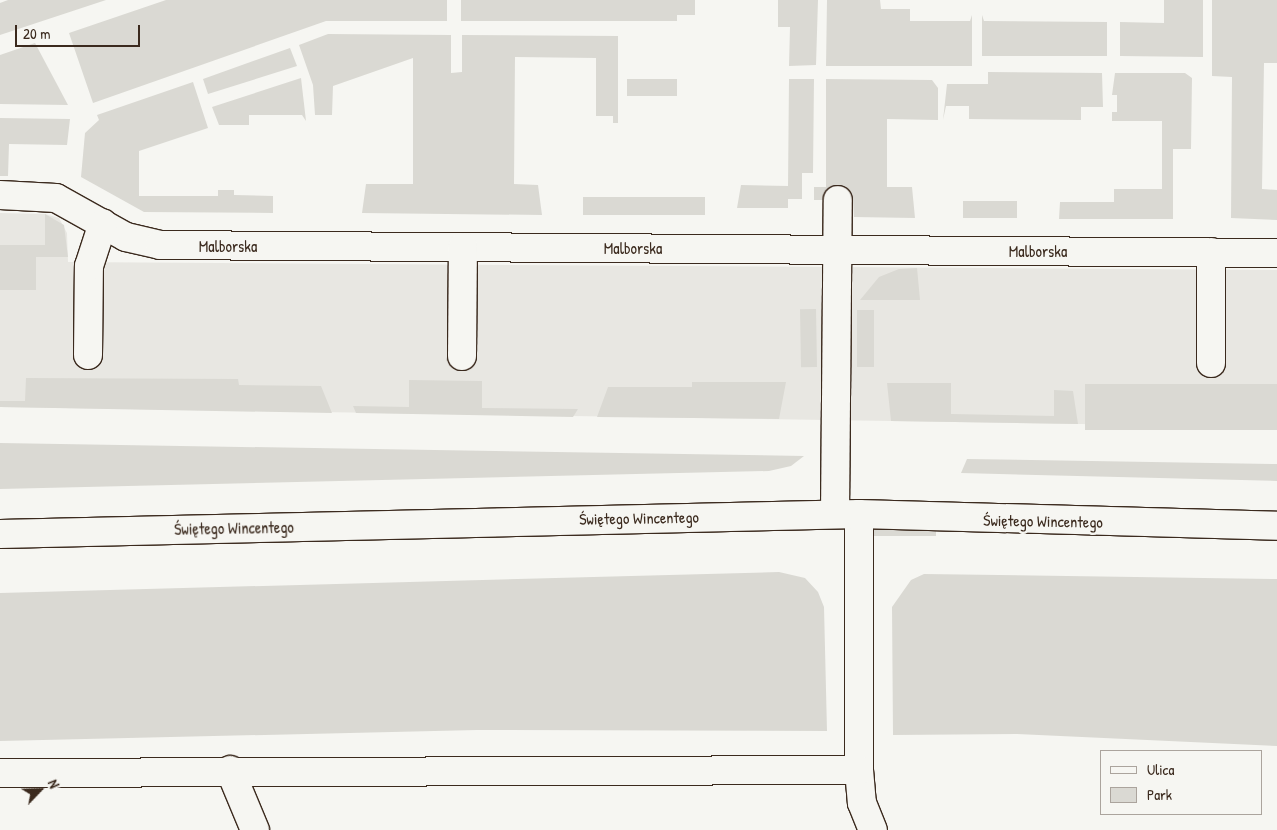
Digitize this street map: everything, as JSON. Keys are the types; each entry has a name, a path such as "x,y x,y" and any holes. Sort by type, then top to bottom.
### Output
{"street":[{"name":"Malborska","path":"0,195 56,198 130,238 160,245 1277,252"},
{"path":"838,200 837,250 859,770 862,803 873,830"},
{"path":"88,355 90,266 103,224"},
{"path":"462,356 463,247"},
{"path":"1210,252 1211,363"},
{"name":"Świętego Wincentego","path":"0,534 847,514 1277,526"},
{"path":"0,773 230,770 859,770"},
{"path":"230,770 255,830"}],"shaded area":[{"path":"0,213 45,214 59,218 67,233 68,262 1277,270 1277,427 0,407"}],"green space":[{"path":"8,0 106,0 0,35 0,3"},
{"path":"166,0 447,0 447,21 326,21 93,103 69,33"},
{"path":"461,0 695,0 695,15 677,15 677,21 461,21"},
{"path":"778,0 818,0 816,65 789,66 790,27 778,27"},
{"path":"827,0 880,0 881,9 910,9 910,21 970,21 972,15 972,66 826,66"},
{"path":"1164,0 1203,0 1203,57 1120,56 1120,22 1164,23"},
{"path":"1212,0 1277,0 1277,63 1264,63 1262,189 1277,190 1277,220 1231,218 1232,77 1212,76"},
{"path":"982,15 984,21 1107,22 1107,56 982,56"},
{"path":"328,34 451,35 451,73 462,72 462,35 618,36 618,123 613,123 613,116 596,116 596,58 515,57 514,184 538,185 542,215 362,213 366,184 413,184 413,58 333,86 332,115 315,115 313,85 299,45"},
{"path":"35,43 68,105 0,104 0,55"},
{"path":"290,48 297,66 208,94 203,79"},
{"path":"988,72 1102,73 1103,107 1081,107 1081,120 969,119 969,106 946,106 943,120 947,84 988,84"},
{"path":"1115,73 1185,73 1192,78 1191,149 1173,149 1173,219 1059,219 1060,202 1114,202 1114,189 1162,189 1162,121 1112,121 1112,112 1117,112 1117,95 1112,95"},
{"path":"301,78 306,121 302,115 249,115 249,125 219,125 212,107"},
{"path":"627,79 677,79 677,96 627,96"},
{"path":"789,79 814,79 813,173 802,173 802,199 788,199 788,208 737,208 741,185 788,186"},
{"path":"826,79 932,80 938,88 938,120 887,119 887,187 912,187 915,218 854,217 853,200 814,200 814,187 826,187"},
{"path":"193,82 208,128 139,151 139,196 218,196 218,190 234,190 234,195 273,196 273,213 144,212 81,177 85,133 99,120 97,115"},
{"path":"0,118 70,119 67,145 9,144 8,176 0,176"},
{"path":"583,197 705,197 705,215 583,215"},
{"path":"963,201 1017,201 1017,218 963,218"},
{"path":"45,214 64,225 68,257 36,257 36,290 0,290 0,245 45,245"},
{"path":"917,268 920,300 860,300 879,277 899,269"},
{"path":"800,309 816,309 817,367 801,367"},
{"path":"857,310 874,310 874,367 857,367"},
{"path":"26,378 238,379 239,385 321,386 332,413 0,407 0,401 25,401"},
{"path":"409,380 482,381 482,408 578,409 573,417 356,413 353,406 409,407"},
{"path":"692,382 786,382 779,419 597,417 608,387 692,387"},
{"path":"887,383 951,383 951,414 1054,416 1054,390 1073,391 1078,424 891,421"},
{"path":"1085,384 1277,384 1277,430 1085,430"},
{"path":"0,443 804,456 791,466 769,471 0,489"},
{"path":"967,459 1277,464 1277,481 961,473"},
{"path":"936,516 936,536 858,536 854,518"},
{"path":"779,572 805,578 818,592 824,607 827,731 477,730 0,741 0,593"},
{"path":"924,574 1277,579 1277,746 1017,734 893,735 892,607 911,580"}]}
